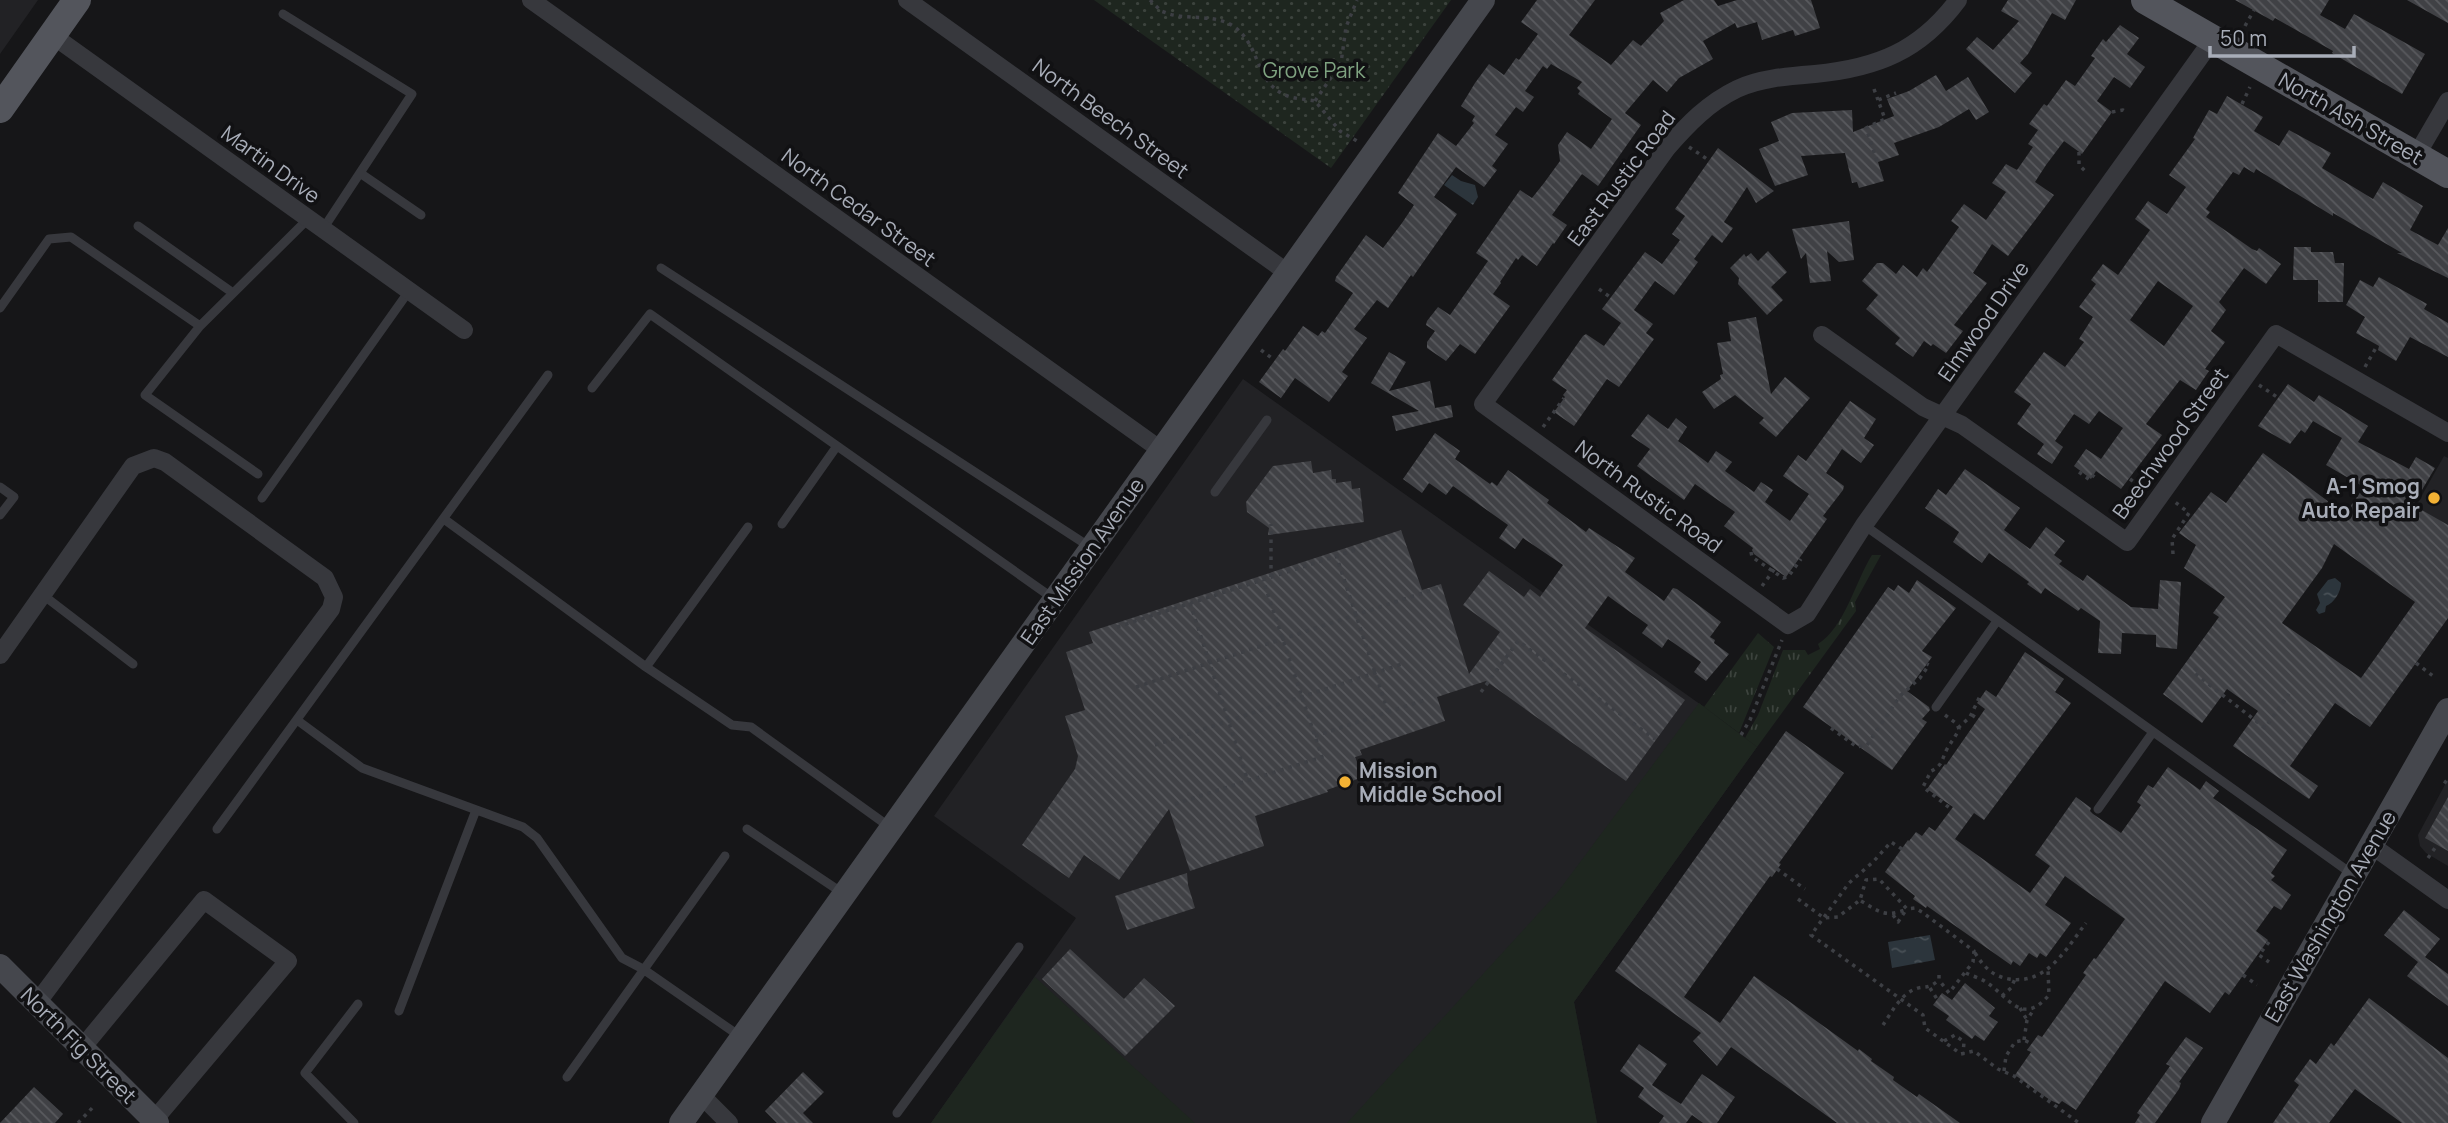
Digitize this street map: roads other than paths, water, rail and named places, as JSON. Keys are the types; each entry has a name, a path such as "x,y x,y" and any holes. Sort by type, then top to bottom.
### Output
{"main road":[{"path":"0,109 77,0"},
{"name":"East Mission Avenue","path":"681,1123 1483,0"},
{"name":"North Ash Street","path":"2144,0 2448,174"},
{"name":"East Washington Avenue","path":"2213,1123 2448,710"},
{"name":"North Fig Street","path":"0,966 156,1122"}],"street":[{"name":"North Cedar Street","path":"531,0 1161,450"},
{"name":"North Beech Street","path":"907,0 1288,273"},
{"name":"East Rustic Road","path":"1483,404 1667,148 1695,118 1739,88 1766,80 1868,66 1896,54 1921,39 1945,17 1958,0"},
{"name":"Martin Drive","path":"52,35 464,330"},
{"name":"Elmwood Drive","path":"1788,625 1807,614 1864,525 2213,39"},
{"path":"2416,156 2448,101"},
{"name":"Beechwood Street","path":"1822,335 1923,407 1962,425 2127,542 2276,334 2448,433"},
{"name":"North Rustic Road","path":"1483,404 1788,625"},
{"path":"0,655 133,466 154,458 165,462 325,578 334,597 331,609 37,1003"},
{"path":"2371,845 2448,900"},
{"path":"82,1048 204,900 288,961 156,1122"},
{"path":"701,1095 729,1123"}],"lane":[{"path":"258,474 145,396 200,326 233,293 316,224 360,173 412,94 283,14"},
{"path":"360,173 421,215"},
{"path":"138,226 233,293"},
{"path":"0,308 49,239 71,237 200,326"},
{"path":"662,268 1091,548"},
{"path":"262,498 409,291"},
{"path":"592,388 650,314 1055,600"},
{"path":"217,829 548,375"},
{"path":"1214,492 1267,420"},
{"path":"782,524 837,446"},
{"path":"0,487 14,497 0,515"},
{"path":"444,519 646,667 732,726 751,727 893,829"},
{"path":"1864,525 2353,875"},
{"path":"646,667 747,527"},
{"path":"43,596 133,664"},
{"path":"1938,710 1997,621"},
{"path":"297,720 362,768 523,827 537,838 622,958 643,969 743,1038"},
{"path":"2098,809 2153,732"},
{"path":"398,1011 476,810"},
{"path":"747,829 845,895"},
{"path":"567,1077 725,856"},
{"path":"897,1113 1019,947"},
{"path":"354,1123 305,1073 358,1004"}],"water":[{"path":"1452,175 1475,185 1478,197 1473,205 1444,185"},
{"path":"2335,578 2341,583 2338,593 2326,606 2325,612 2319,614 2316,610 2320,603 2317,594 2328,580"},
{"path":"1930,935 1935,960 1892,968 1888,942"}],"place":[{"name":"A-1 Smog Auto Repair","path":"2434,498"},
{"name":"Mission Middle School","path":"1345,782"}],"park label":[{"name":"Grove Park","path":"1314,70"}]}
